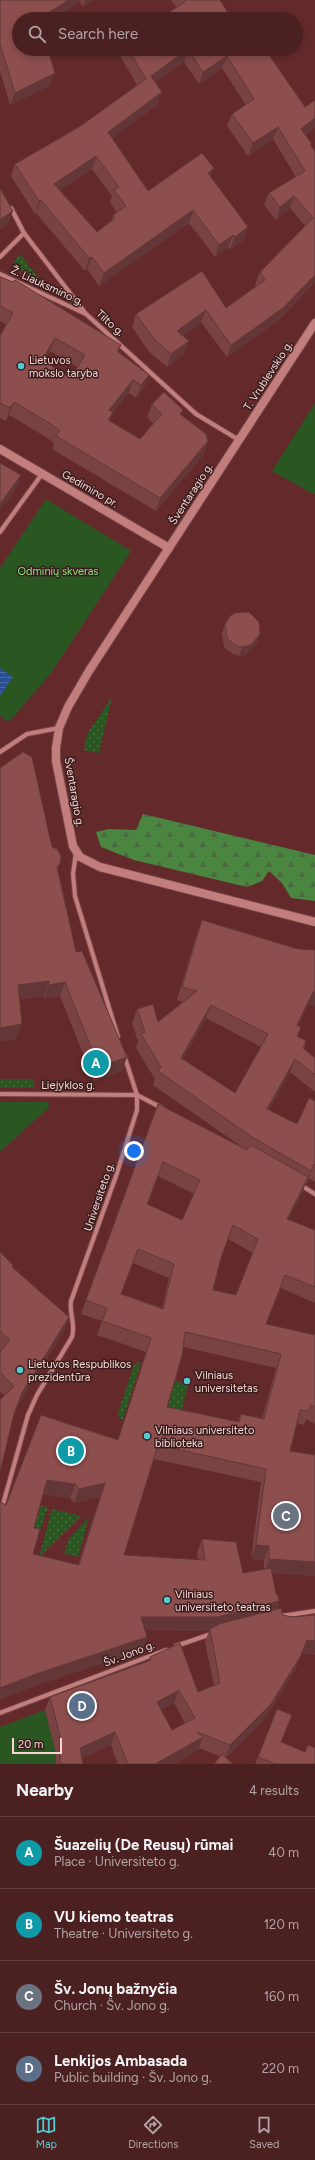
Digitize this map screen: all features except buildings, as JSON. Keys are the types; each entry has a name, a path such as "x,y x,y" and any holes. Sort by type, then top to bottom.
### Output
{"main road":[{"name":"T. Vrublevskio g.","path":"240,441 315,323"},
{"name":"Šventaragio g.","path":"76,853 70,835 56,761 59,728 68,707 89,671 240,441"},
{"name":"Gedimino pr.","path":"0,449 169,548"},
{"path":"76,853 100,868 315,922"}],"street":[{"name":"Tilto g.","path":"7,201 24,233 86,314 196,414 240,441"},
{"path":"0,257 24,233"},
{"name":"Ž. Liauksmino g.","path":"0,274 86,314"},
{"path":"0,532 42,474"},
{"path":"0,752 27,734 59,728"},
{"path":"76,853 73,874 74,896 119,1039"},
{"name":"Universiteto g.","path":"0,1515 30,1409 72,1337 74,1331 70,1310 71,1301 116,1176 137,1110 137,1095 121,1046"},
{"name":"Liejyklos g.","path":"0,1094 137,1095"},
{"path":"137,1095 168,1112"},
{"path":"296,1182 315,1194"},
{"path":"279,1617 299,1612 315,1611"},
{"name":"Šv. Jono g.","path":"0,1713 195,1638 217,1632"}],"green space":[{"path":"20,254 44,285 13,264"},
{"path":"315,403 315,495 272,471"},
{"name":"Odminių skveras","path":"46,499 131,551 51,673 9,722 0,716 0,568"},
{"path":"112,697 99,753 84,750 87,734"},
{"path":"143,814 315,855 315,901 291,898 282,883 269,871 262,881 247,887 134,860 101,847 96,832 109,829 136,830"},
{"path":"0,1079 34,1079 34,1088 0,1088"},
{"path":"0,1102 48,1102 49,1107 0,1152"},
{"path":"138,1362 141,1363 123,1419 120,1419 118,1413 134,1365"},
{"path":"175,1381 188,1385 179,1420 166,1416"},
{"path":"41,1506 48,1507 36,1542 30,1540"},
{"path":"52,1509 81,1516 39,1557"},
{"path":"89,1517 78,1557 64,1553 69,1539"},
{"path":"45,1710 55,1749 56,1764 0,1764 0,1727"}],"water":[{"path":"0,668 13,677 0,696"}],"place":[{"name":"Lietuvos mokslo taryba","path":"21,366"},
{"name":"Šuazelių (De Reusų) rūmai","path":"96,1063"},
{"name":"Lietuvos Respublikos prezidentūra","path":"20,1370"},
{"name":"Vilniaus universitetas","path":"187,1381"},
{"name":"Vilniaus universiteto biblioteka","path":"147,1436"},
{"name":"VU kiemo teatras","path":"71,1451"},
{"name":"Šv. Jonų bažnyčia","path":"286,1516"},
{"name":"Vilniaus universiteto teatras","path":"167,1600"},
{"name":"Lenkijos Ambasada","path":"82,1706"}]}
